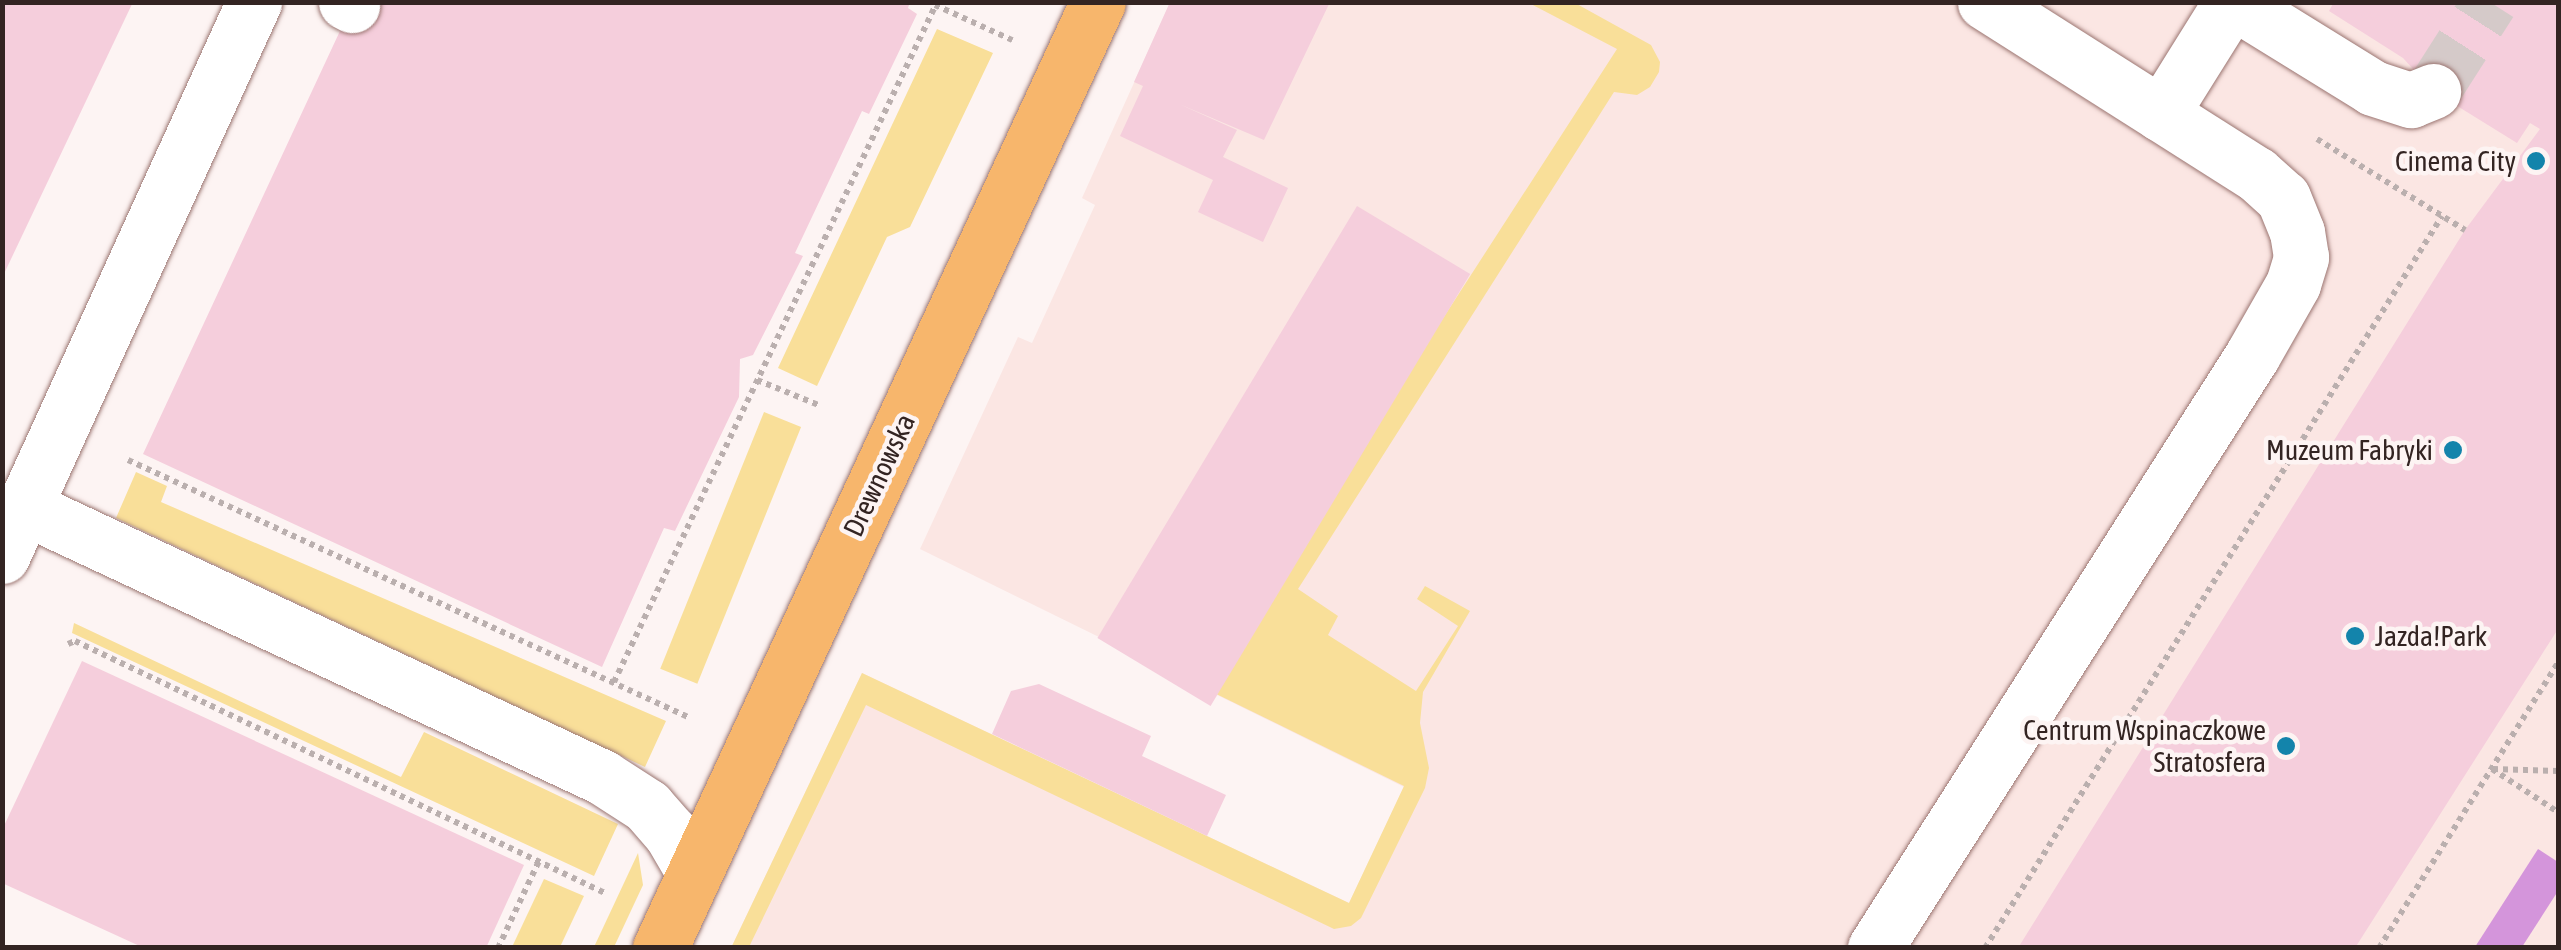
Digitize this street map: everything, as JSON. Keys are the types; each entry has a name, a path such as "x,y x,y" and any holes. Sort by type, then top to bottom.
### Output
{"main road":[{"name":"Drewnowska","path":"660,948 1098,2"}],"lane":[{"path":"254,2 14,532 602,777 647,806 670,832 694,873"},
{"path":"1875,948 2172,484 2294,284 2301,256 2297,232 2283,198 2256,174 1986,2"},
{"path":"2161,114 2233,2 2373,88 2412,100 2434,90"}],"path":[{"path":"614,682 936,4 1025,46"},
{"path":"1985,948 2442,216"},
{"path":"757,380 821,406"},
{"path":"128,460 690,718"},
{"path":"68,644 76,641 607,894"},
{"path":"2378,948 2558,663"},
{"path":"2492,769 2558,770"},
{"path":"2492,769 2558,812"},
{"path":"498,948 539,862"}],"shaded area":[{"path":"1170,3 2558,3 2558,947 731,948 862,673 1349,903 1404,787 920,549 1018,337 1032,343 1095,205 1082,198"},
{"path":"1529,3 1575,3 1651,45 1660,62 1659,72 1650,87 1637,95 1614,92 1298,589 1338,616 1328,635 1416,691 1458,626 1417,599 1425,586 1470,611 1423,692 1420,723 1429,768 1425,788 1361,918 1351,926 1334,929 866,705 749,947 731,948 862,673 1349,903 1404,786 1204,688 1617,49"},
{"path":"937,29 993,53 910,227 887,237 817,386 778,368"},
{"path":"764,412 801,427 697,684 660,669"},
{"path":"136,472 167,486 161,502 666,721 645,767 116,518"},
{"path":"74,623 401,777 424,732 618,824 594,876 72,633"},
{"path":"2538,849 2558,862 2558,891 2522,947 2475,947"},
{"path":"638,853 643,885 614,947 594,947"},
{"path":"544,879 584,896 560,947 512,947"}],"building":[{"path":"2,2 133,2 2,278"},
{"path":"910,2 908,8 917,14 869,114 862,111 795,253 803,256 753,355 740,359 739,397 675,531 664,528 602,667 143,454 353,3"},
{"path":"1170,2 1330,2 1264,140 1179,104 1237,130 1223,157 1288,188 1263,242 1198,212 1213,180 1120,136 1143,86 1134,82"},
{"path":"2334,2 2558,2 2558,629 2355,948 2018,948 2465,230 2540,129 2530,123 2517,143 2433,91 2403,58 2329,11"},
{"path":"1357,206 1470,274 1211,706 1097,638"},
{"path":"82,661 524,865 486,948 144,948 2,883 2,830"},
{"path":"1039,684 1151,736 1142,756 1226,795 1207,836 992,734 1011,691"}],"tunnel":[{"path":"2433,91 2490,2"}],"place":[{"name":"Cinema City","path":"2536,161"},
{"name":"Muzeum Fabryki","path":"2453,450"},
{"name":"Jazda!Park","path":"2355,636"},
{"name":"Centrum Wspinaczkowe Stratosfera","path":"2286,746"}]}
